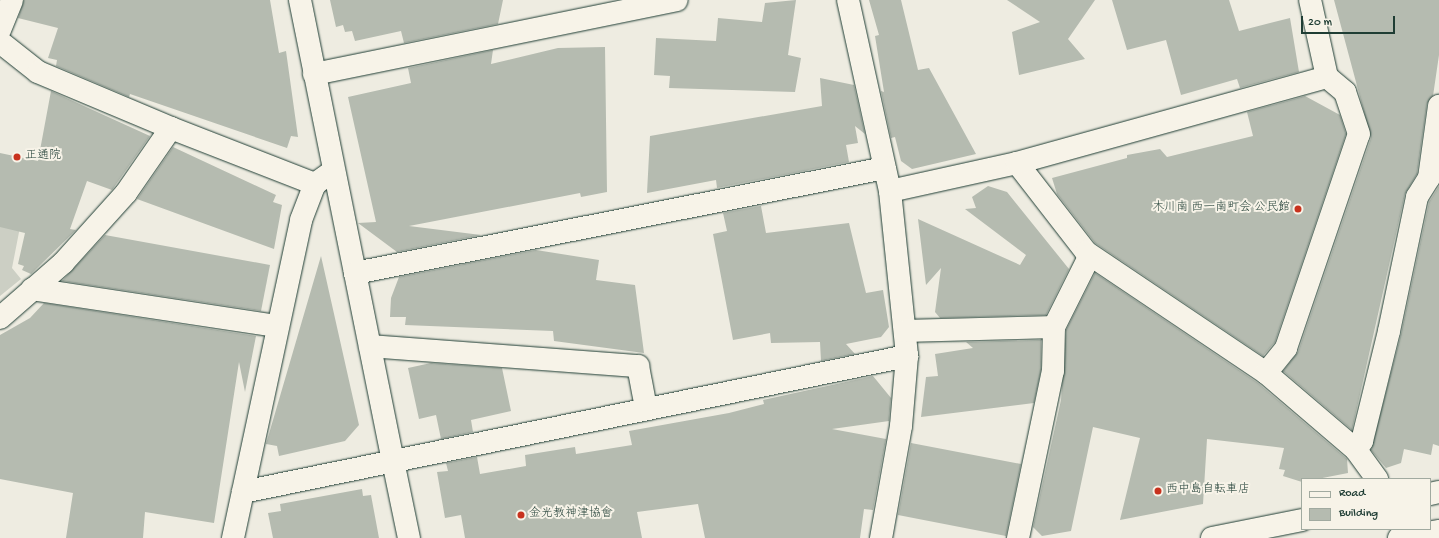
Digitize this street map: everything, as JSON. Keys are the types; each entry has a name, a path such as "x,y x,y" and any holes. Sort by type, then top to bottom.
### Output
{"street":[{"path":"0,30 12,0"},
{"path":"300,0 333,171 348,224 355,274 409,538"},
{"path":"314,74 677,0"},
{"path":"848,0 890,191 908,356 901,426 881,538"},
{"path":"1266,373 1286,348 1359,134 1344,92 1327,77 1310,0"},
{"path":"0,42 38,72 171,128 315,184"},
{"path":"890,191 1017,163 1327,77"},
{"path":"1356,450 1362,441 1382,361 1417,198 1429,178 1439,106"},
{"path":"0,318 63,263 126,193 171,128"},
{"path":"1017,163 1090,255 1266,373 1356,450 1376,478"},
{"path":"355,274 885,168"},
{"path":"233,538 277,326 301,220 315,184 333,171"},
{"path":"1018,538 1053,371 1054,327 1090,255"},
{"path":"32,290 277,326"},
{"path":"905,331 1054,327"},
{"path":"370,346 638,366 646,408"},
{"path":"243,492 646,408 908,356"},
{"path":"1212,538 1301,520"},
{"path":"1403,535 1439,531"}],"shaded area":[{"path":"0,217 21,222 12,268 21,279 0,296"}],"building":[{"path":"24,0 270,0 279,53 286,51 298,137 291,136 287,148 130,94 129,97 56,66 57,60 48,58 58,28 18,18"},
{"path":"330,0 503,0 498,24 404,43 401,31 355,41 352,31 345,32 343,25 336,27"},
{"path":"796,0 788,55 801,58 795,92 669,88 670,76 654,75 656,38 716,41 718,18 762,22 765,3"},
{"path":"869,0 901,0 918,70 929,68 976,154 912,169 901,161 895,137 891,138 881,91 884,92 875,36 879,35"},
{"path":"1007,0 1095,0 1068,39 1085,59 1019,75 1012,32 1040,22"},
{"path":"1112,0 1229,0 1239,31 1290,18 1299,72 1240,88 1237,79 1181,95 1166,40 1127,50"},
{"path":"1334,0 1439,0 1439,55 1433,96 1427,104 1417,174 1405,194 1352,430 1283,371 1298,352 1371,138"},
{"path":"605,47 607,192 581,197 580,193 409,226 481,235 397,252 358,223 376,222 348,97 411,83 408,68 493,50 491,64 558,48"},
{"path":"820,78 854,85 865,134 855,126 858,143 846,145 849,162 717,188 716,180 647,193 650,136 822,106"},
{"path":"51,91 150,136 112,190 87,181 70,229 76,230 31,274 22,270 24,266 18,264 25,233 0,227 0,153 38,161"},
{"path":"1305,96 1340,115 1346,134 1275,342 1263,356 1095,243 1057,194 1052,178 1127,158 1127,155 1160,149 1167,157 1253,136 1247,112"},
{"path":"173,147 276,195 273,202 282,205 274,249 137,199"},
{"path":"988,186 1007,192 1069,269 1046,315 940,318 935,312 941,268 926,285 918,219 1020,265 1026,255 965,209 976,208 972,197"},
{"path":"1439,186 1439,446 1433,444 1431,455 1404,449 1401,463 1386,468 1371,450 1401,334 1429,202"},
{"path":"770,204 761,206 766,233 849,223 866,293 883,290 889,327 881,337 846,344 855,354 821,361 820,342 771,343 770,333 733,340 713,234 727,231 723,213"},
{"path":"105,235 270,265 261,311 62,281"},
{"path":"536,250 599,260 596,280 635,285 644,353 554,341 553,331 405,325 406,317 390,317 391,298 399,277"},
{"path":"321,256 359,425 345,441 279,456 277,446 266,444"},
{"path":"1095,273 1258,383 1347,459 1348,473 1322,478 1301,478 1301,482 1283,476 1285,470 1279,469 1284,448 1207,439 1203,504 1120,520 1140,438 1093,427 1071,531 1042,536 1033,527 1061,400 1066,330"},
{"path":"44,303 256,336 245,392 239,362 214,523 145,512 143,538 66,538 73,493 0,479 0,335 30,318"},
{"path":"1041,340 1041,370 1034,403 921,417 926,377 938,376 935,354 973,348 966,342"},
{"path":"431,363 502,368 511,411 471,420 473,432 441,439 436,415 419,419 408,368"},
{"path":"873,376 891,398 889,421 832,429 886,439 873,510 864,509 860,538 705,538 698,504 637,512 642,538 465,538 461,515 445,518 437,472 448,471 446,463 477,457 480,474 526,466 525,455 575,447 576,454 632,445 629,431 729,413 764,404 763,400"},
{"path":"911,443 1021,464 1006,536 898,515"},
{"path":"362,489 363,496 371,495 379,538 273,538 268,513 281,511 280,504"}],"place":[{"name":"正通院","path":"17,157"},
{"name":"木川南 西一南町会 公民館","path":"1298,209"},
{"name":"西中島自転車店","path":"1158,491"},
{"name":"金光教神津協會","path":"521,515"}]}
